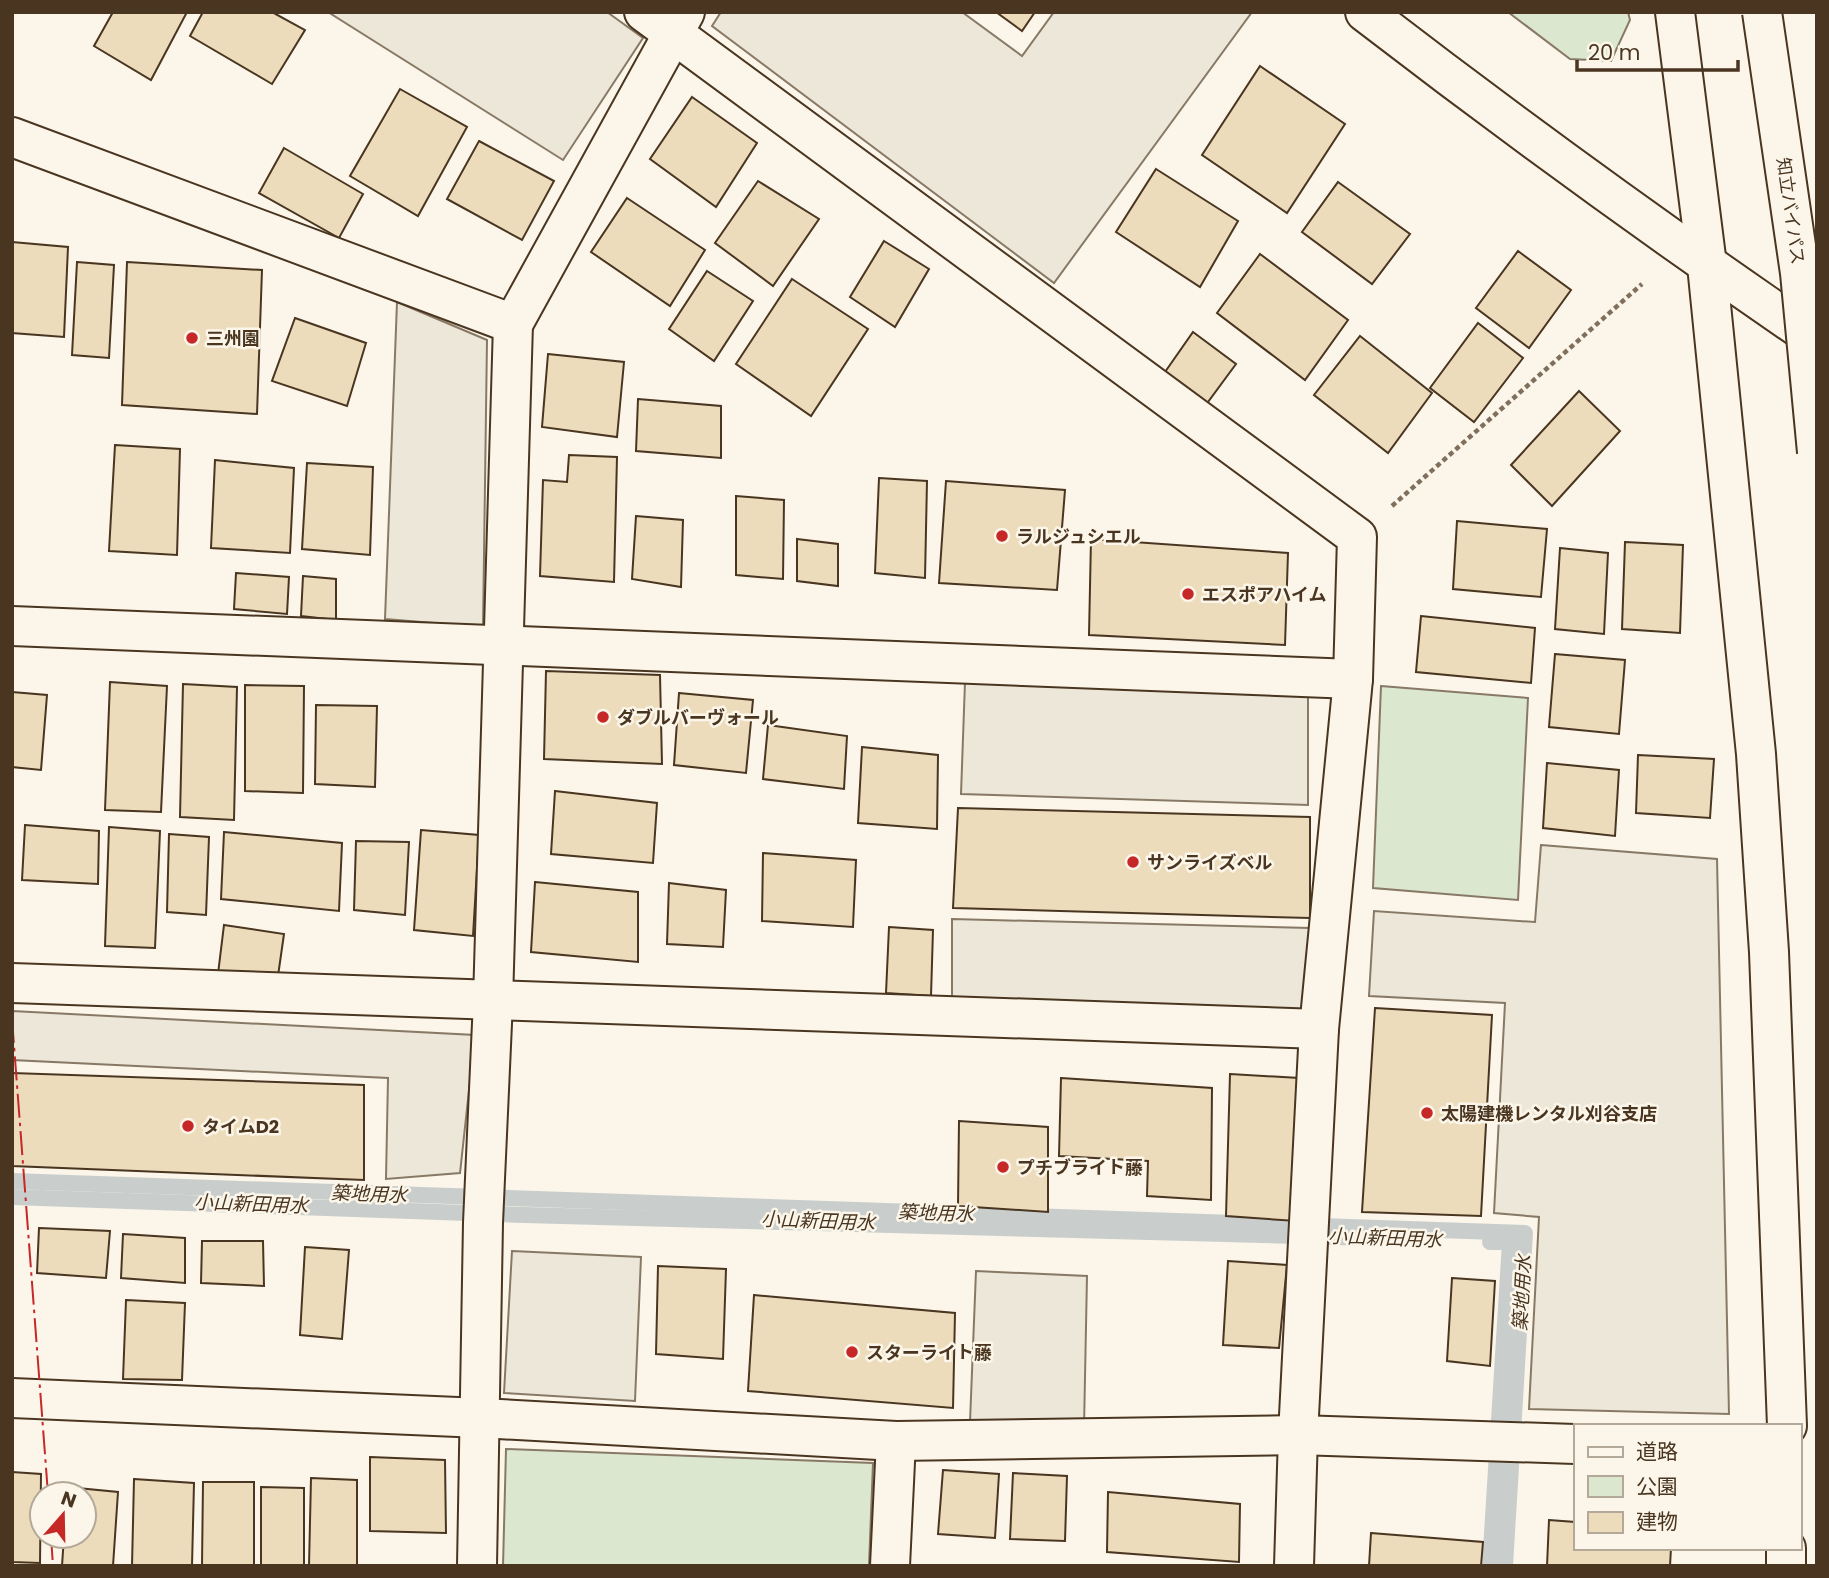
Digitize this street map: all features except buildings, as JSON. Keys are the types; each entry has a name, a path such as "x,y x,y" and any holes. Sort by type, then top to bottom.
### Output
{"main road":[{"path":"1365,12 1474,96 1707,265 1817,340"},
{"path":"1675,12 1707,265 1756,754 1769,951 1787,1424"},
{"name":"知立バイパス","path":"1762,12 1800,272 1817,452"},
{"path":"477,1566 483,1223 493,1001 513,324 667,19 1357,537 1353,679 1319,1029 1298,1434 1294,1566"},
{"path":"12,137 513,324"},
{"path":"12,626 1353,679"},
{"path":"12,983 1319,1029"},
{"path":"12,1398 481,1418 896,1441 1298,1434 1574,1444"},
{"path":"890,1566 896,1441"}],"path":[{"path":"1357,537 1642,284"}],"green space":[{"path":"1508,12 1628,12 1630,20 1611,61 1570,59"},
{"path":"1381,686 1528,698 1518,900 1373,888"},
{"path":"506,1449 873,1463 869,1566 503,1566"}],"shaded area":[{"path":"328,12 607,12 643,38 563,160"},
{"path":"721,12 962,12 1022,56 1054,12 1252,12 1054,283 712,26"},
{"path":"397,302 487,340 483,627 385,619"},
{"path":"965,682 1308,693 1308,805 961,794"},
{"path":"1541,845 1717,859 1729,1414 1529,1409 1539,1217 1494,1213 1505,1003 1369,996 1374,911 1535,922"},
{"path":"952,919 1310,928 1308,1028 952,1016"},
{"path":"12,1011 475,1035 460,1173 386,1179 388,1078 12,1060"},
{"path":"512,1251 641,1257 635,1401 504,1393"},
{"path":"976,1271 1087,1276 1084,1428 970,1422"}],"waterway":[{"name":"築地用水","path":"12,1181 1525,1233 1505,1566"},
{"name":"小山新田用水","path":"12,1197 525,1215 1369,1238"},
{"name":"小山新田用水","path":"1490,1242 1510,1242 1490,1566"}],"power":[{"path":"12,1019 47,1480"},
{"path":"52,1550 53,1566"}],"place":[{"name":"三州園","path":"192,338"},
{"name":"ラルジュシエル","path":"1002,536"},
{"name":"エスポアハイム","path":"1188,594"},
{"name":"ダブルバーヴォール","path":"603,717"},
{"name":"サンライズベル","path":"1133,862"},
{"name":"太陽建機レンタル刈谷支店","path":"1427,1113"},
{"name":"タイムD2","path":"188,1126"},
{"name":"プチブライト藤","path":"1003,1167"},
{"name":"スターライト藤","path":"852,1352"}]}
